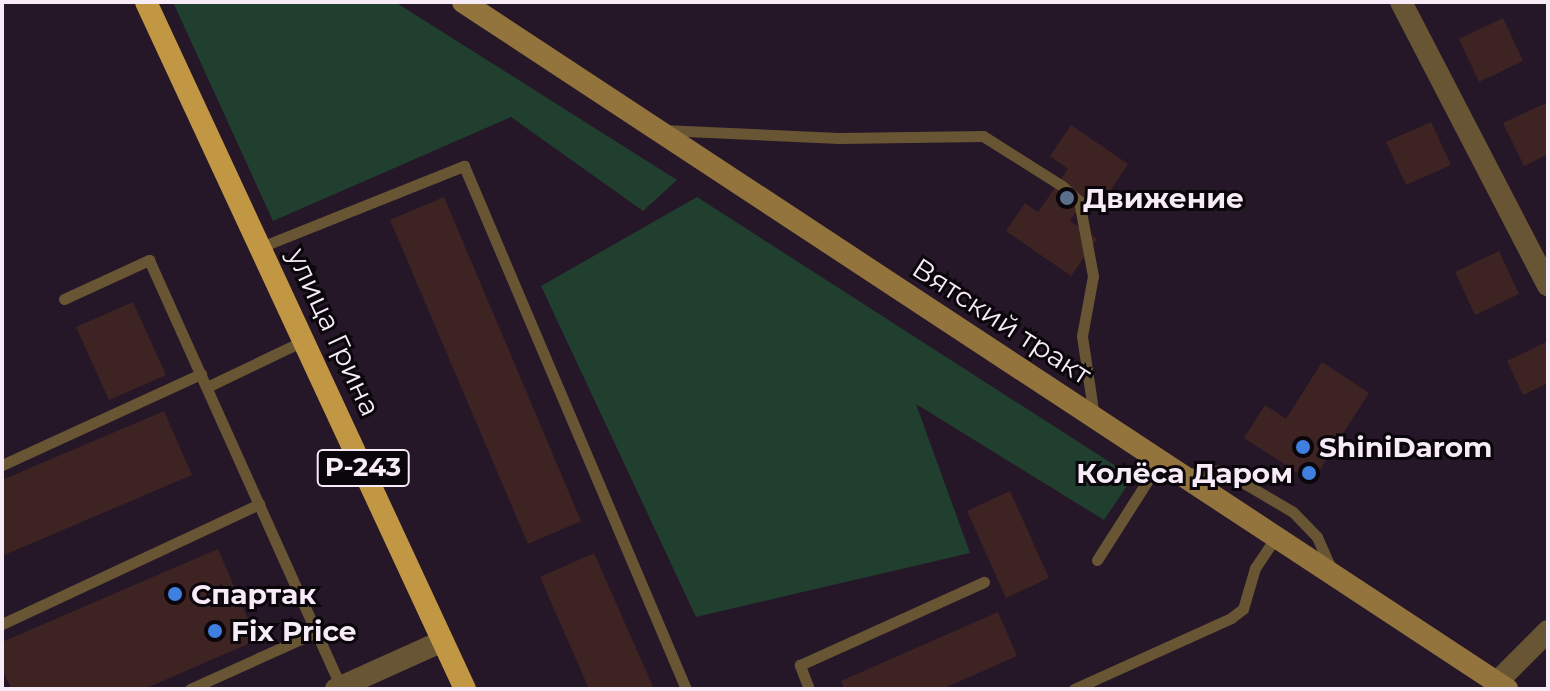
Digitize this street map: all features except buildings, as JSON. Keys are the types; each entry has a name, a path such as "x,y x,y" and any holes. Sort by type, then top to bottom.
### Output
{"highway":[{"name":"улица Грина","path":"146,2 465,689"}],"main road":[{"name":"Вятский тракт","path":"463,2 1502,686"}],"street":[{"path":"1401,2 1548,285"},
{"path":"1502,686 1548,631"},
{"path":"338,688 443,641"}],"lane":[{"path":"658,130 839,138 983,136 1062,186 1079,201 1093,276 1082,336 1094,417"},
{"path":"261,247 464,166 686,689"},
{"path":"64,299 149,260 316,632 338,688"},
{"path":"207,387 305,340"},
{"path":"2,465 201,374"},
{"path":"1097,560 1160,461"},
{"path":"1181,474 1222,470 1293,512 1317,537 1334,575"},
{"path":"2,624 259,504"},
{"path":"1074,689 1231,618 1243,609 1255,568 1276,537"},
{"path":"809,689 800,665 984,582"},
{"path":"190,689 316,632"}],"green space":[{"path":"173,2 395,2 677,180 643,211 511,117 273,221"},
{"path":"697,197 1133,477 1104,520 916,404 970,553 696,617 541,286"}],"place":[{"name":"Движение","path":"1067,198"},
{"name":"ShiniDarom","path":"1303,447"},
{"name":"Колёса Даром","path":"1309,473"},
{"name":"Спартак","path":"175,594"},
{"name":"Fix Price","path":"215,631"}]}
